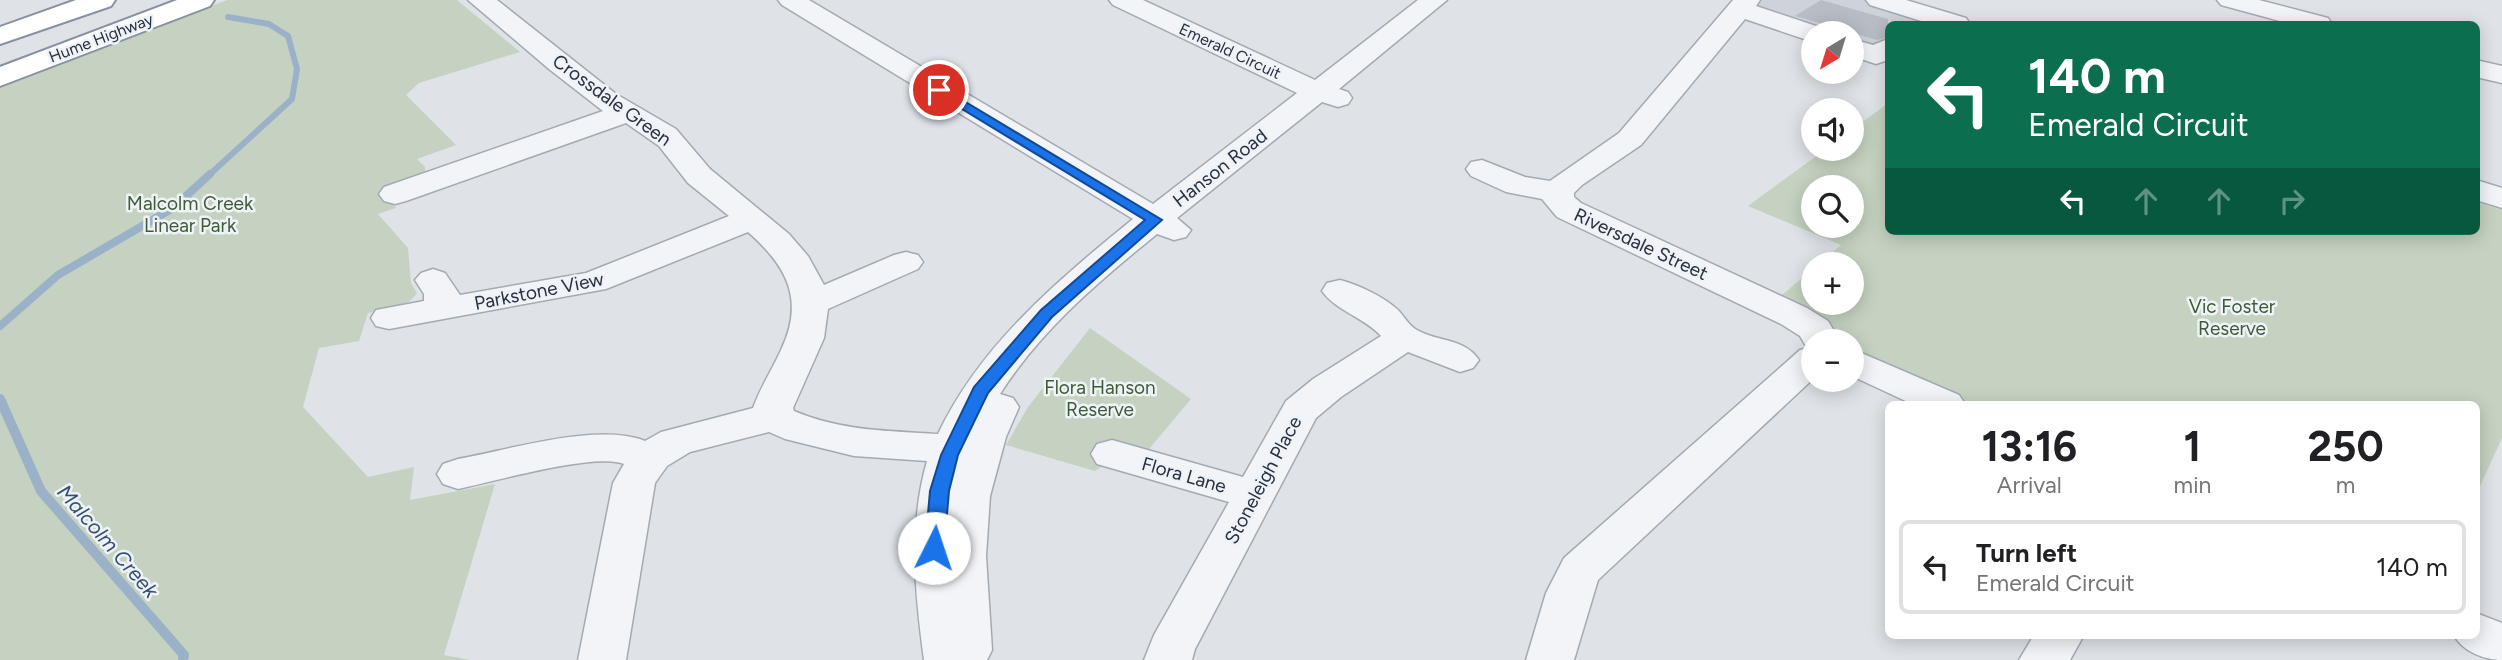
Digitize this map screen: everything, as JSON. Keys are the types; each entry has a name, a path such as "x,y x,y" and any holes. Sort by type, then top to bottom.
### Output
{"highway":[{"name":"Hume Highway","path":"0,36 102,0"},
{"name":"Hume Highway","path":"0,76 201,0"}],"street":[{"name":"Crossdale Green","path":"481,0 603,98 647,120 666,136 701,178 791,256 808,288 810,304 805,342 773,408 787,422"},
{"path":"791,0 1165,225"},
{"name":"Emerald Circuit","path":"1122,0 1329,95"},
{"name":"Hanson Road","path":"1329,95 1434,0"},
{"name":"Hanson Road","path":"947,660 934,566 934,530 940,491 969,442 1045,341 1165,225 1329,95 1459,0"},
{"path":"1879,0 1933,21"},
{"path":"2230,0 2308,21"},
{"path":"1744,4 1801,29"},
{"name":"Riversdale Street","path":"1744,4 1630,139 1616,152 1566,182 1558,192 1558,199 1569,211 1794,316 1815,329"},
{"path":"1864,52 1876,56 1885,49"},
{"path":"2480,69 2502,75"},
{"path":"395,194 447,168 628,112"},
{"path":"1482,169 1517,185 1558,192"},
{"path":"2480,191 2502,198"},
{"name":"Parkstone View","path":"389,318 438,295 594,282 751,219"},
{"path":"810,304 906,262"},
{"path":"1340,291 1383,316 1403,338 1433,347 1460,360"},
{"name":"Stoneleigh Place","path":"1168,660 1300,410 1327,388 1403,338"},
{"path":"1864,367 1939,401"},
{"path":"1550,660 1569,593 1580,570 1801,369"},
{"path":"602,660 634,483 649,458 680,440 787,422 854,442 969,442"},
{"name":"Hanson Road","path":"968,660 964,563 969,442"},
{"path":"458,474 594,447 622,447 649,458"},
{"name":"Flora Lane","path":"1112,454 1255,495"},
{"path":"2480,634 2502,644"},
{"path":"2043,660 2057,639"}],"shaded area":[{"path":"1758,0 1865,0 1930,21 1885,21 1885,55 1880,59 1864,54 1864,21 1801,21 1801,30 1744,17"}],"green space":[{"name":"Malcolm Creek Linear Park","path":"227,0 457,0 520,52 419,83 406,95 456,145 417,159 425,167 425,174 383,192 396,208 378,214 408,248 411,283 417,293 401,306 368,313 359,341 319,348 303,407 368,477 414,467 410,500 495,484 444,655 471,660 0,660 0,88"},
{"name":"Vic Foster Reserve","path":"1885,105 1885,235 2480,235 2480,203 2502,210 2502,438 2480,486 2480,401 1960,401 1864,357 1864,329 1827,329 1806,315 1864,315 1864,252 1833,252 1841,245 1824,238 1864,238 1864,175 1801,175 1801,228 1748,206 1810,161 1864,161 1864,121"},
{"name":"Vic Foster Reserve","path":"1801,279 1801,312 1777,299"},
{"name":"Flora Hanson Reserve","path":"1090,328 1191,399 1144,455 1107,463 1095,471 1006,445 1028,407"}],"building":[{"path":"1821,0 1888,19 1885,21 1885,38 1877,40 1864,36 1864,21 1812,21 1795,16"}],"waterway":[{"name":"Malcolm Creek","path":"208,176 292,99 297,69 288,36 269,24 228,17"},
{"name":"Malcolm Creek","path":"0,326 58,275 173,208 210,174"},
{"name":"Malcolm Creek","path":"0,399 41,491 184,655 183,660"}],"route":[{"path":"934,548 940,491 950,455 980,391 1002,362 1046,314 1088,275 1155,220 939,90"}]}
